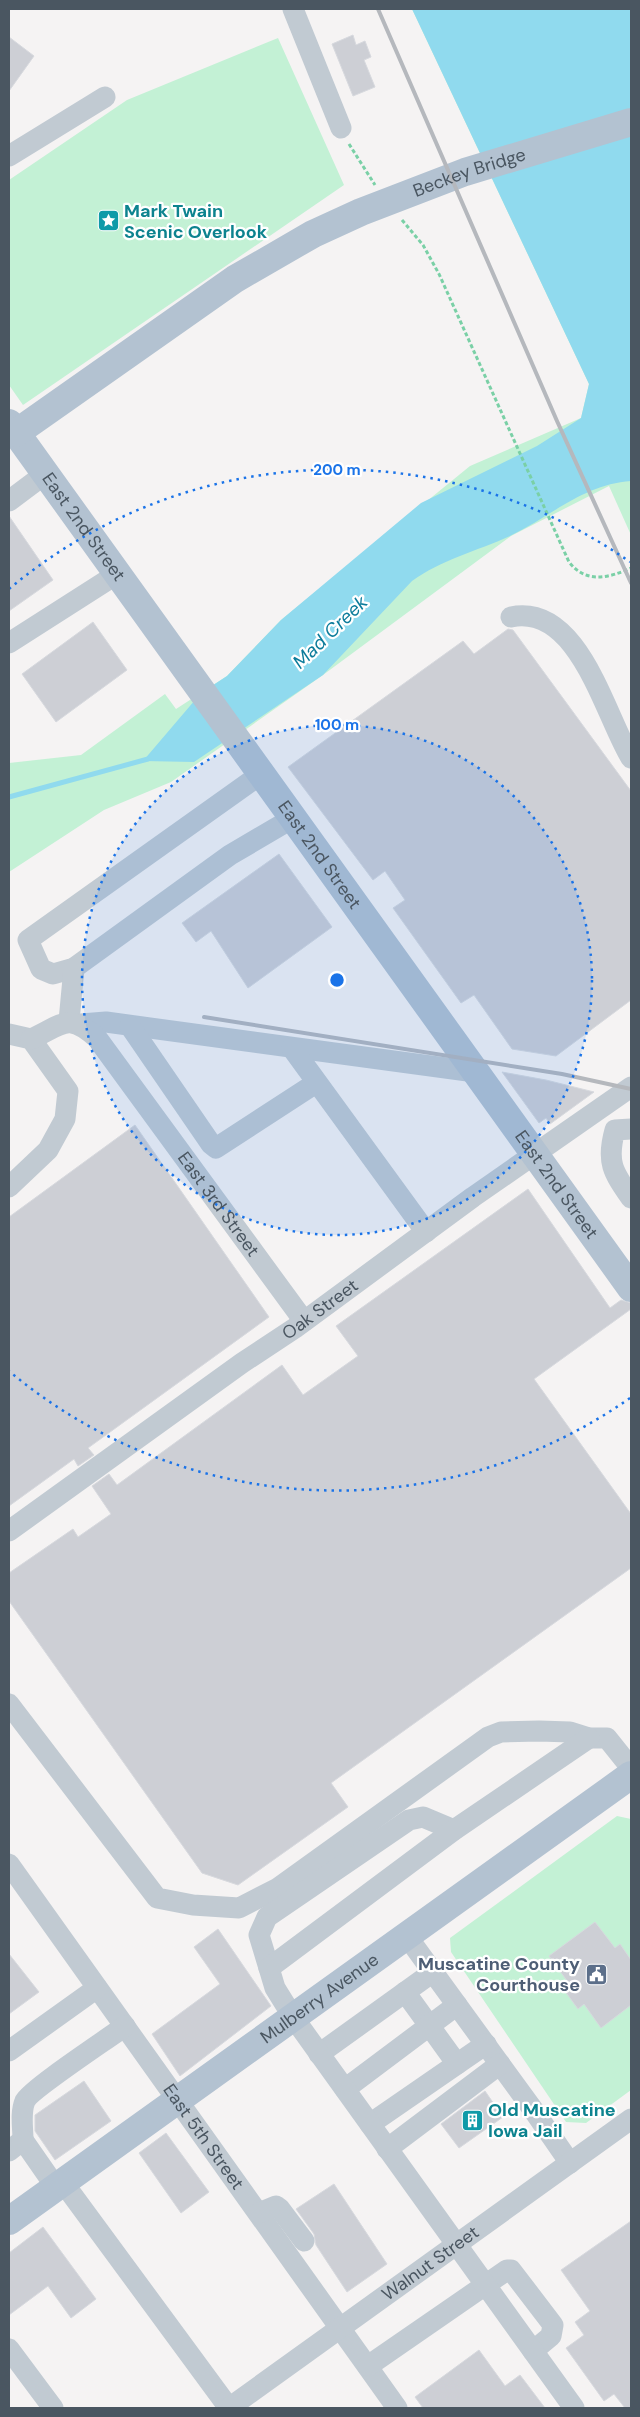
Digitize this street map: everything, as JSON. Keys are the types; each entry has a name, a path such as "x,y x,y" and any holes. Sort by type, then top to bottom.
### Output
{"main road":[{"name":"Beckey Bridge","path":"12,428 235,279 314,234 361,212 465,172 631,122"},
{"name":"East 2nd Street","path":"12,428 631,1288"},
{"name":"Mulberry Avenue","path":"9,2221 631,1775"}],"street":[{"path":"293,9 341,128"},
{"path":"9,156 105,97"},
{"path":"9,501 45,474"},
{"path":"9,643 117,574"},
{"path":"510,617 534,616 551,625 577,652 590,670 618,738 631,758"},
{"path":"261,774 28,940 41,969 52,974 74,968 230,855 293,818"},
{"path":"74,968 75,1022"},
{"path":"9,1034 31,1039 75,1022 106,1022 475,1072"},
{"name":"East 3rd Street","path":"75,1022 97,1038 134,1086 304,1321"},
{"path":"130,1026 211,1144 216,1148 316,1082"},
{"path":"9,1187 48,1150 65,1119 68,1091 31,1039"},
{"path":"292,1048 426,1232"},
{"name":"Oak Street","path":"9,1531 601,1106 631,1087"},
{"path":"601,1106 623,1129 610,1146 611,1162 615,1175 631,1198"},
{"path":"9,1704 157,1898 193,1905 239,1908 278,1888 488,1737 501,1732 570,1732 589,1738 607,1738 631,1768"},
{"path":"269,1968 454,1830 589,1738"},
{"path":"454,1830 423,1817 409,1820 267,1917 259,1935 275,1988 292,2017 574,2408"},
{"name":"East 5th Street","path":"10,1870 98,1988 398,2408"},
{"path":"406,1935 486,2044 570,2164"},
{"path":"319,2054 433,1972"},
{"path":"9,2051 98,1988"},
{"path":"406,1992 458,2064"},
{"path":"344,2089 457,2005"},
{"path":"125,2026 49,2080 26,2100 16,2146 59,2184 229,2408"},
{"path":"370,2124 486,2044"},
{"path":"387,2149 500,2064"},
{"name":"Walnut Street","path":"229,2408 631,2119"},
{"path":"259,2213 276,2206 304,2241"},
{"path":"368,2366 511,2270 553,2325 551,2336 533,2351"},
{"path":"9,2349 52,2408"}],"path":[{"path":"341,128 357,159 377,190"},
{"path":"400,218 423,245 439,274 513,434 569,562 574,569 584,575 607,577 631,568"}],"green space":[{"path":"412,9 631,232 631,535 609,486 511,536 323,675 171,782 104,810 9,872 9,763 81,755 165,694 176,709 227,676 281,620 470,466 581,418 589,384"},
{"path":"278,38 344,185 23,405 9,385 9,180 127,100"},
{"path":"617,1816 631,1819 631,2090 586,2123 566,2122 451,1952 450,1938"}],"water":[{"path":"412,9 631,9 631,481 614,483 598,488 568,502 510,536 447,561 412,581 323,675 194,762 143,761 201,693 227,676 281,620 421,503 537,446 581,418 589,384"}],"building":[{"path":"353,35 356,45 365,41 371,57 364,60 375,87 353,96 332,44"},
{"path":"9,37 34,56 9,91"},
{"path":"9,516 53,580 9,611"},
{"path":"93,622 127,670 56,722 22,674"},
{"path":"508,629 513,630 631,791 631,1000 556,1056 512,1049 474,995 461,1003 393,908 405,900 385,871 373,880 288,767 463,641 474,654"},
{"path":"279,854 332,927 248,988 211,931 196,942 182,923"},
{"path":"502,1072 546,1080 594,1092 550,1124 546,1118 539,1123"},
{"path":"135,1125 269,1317 88,1448 94,1455 78,1466 74,1459 9,1506 9,1217"},
{"path":"528,1189 610,1308 621,1300 631,1303 631,1309 534,1379 631,1514 631,1568 331,1783 348,1807 238,1885 202,1873 9,1601 9,1573 73,1529 78,1537 111,1514 92,1486 109,1474 117,1485 282,1365 303,1395 358,1356 336,1326"},
{"name":"Muscatine County Courthouse","path":"595,1922 615,1948 620,1944 631,1960 631,2005 601,2028 584,2004 578,2009 562,1987 568,1982 549,1956"},
{"path":"218,1929 271,2006 180,2076 152,2034 220,1984 194,1947"},
{"path":"9,1954 39,1992 9,2014"},
{"path":"84,2081 111,2121 55,2160 35,2131 35,2115"},
{"name":"Old Muscatine Iowa Jail","path":"485,2091 503,2117 459,2148 441,2124"},
{"path":"166,2133 209,2192 181,2213 139,2153"},
{"path":"334,2184 387,2264 347,2292 316,2245 314,2234 296,2209"},
{"path":"631,2221 631,2408 625,2408 614,2394 604,2401 566,2348 584,2335 575,2322 590,2311 561,2270"},
{"path":"43,2227 96,2299 71,2318 48,2286 9,2315 9,2253"},
{"path":"479,2350 505,2386 520,2375 545,2408 423,2408 415,2397"}],"waterway":[{"name":"Mad Creek","path":"9,797 148,759"}],"railway":[{"path":"378,9 557,421 631,583"},
{"path":"204,1017 562,1074 631,1089"}],"place":[{"name":"Mark Twain Scenic Overlook","path":"108,221"},
{"name":"Muscatine County Courthouse","path":"596,1974"},
{"name":"Old Muscatine Iowa Jail","path":"472,2120"}]}
